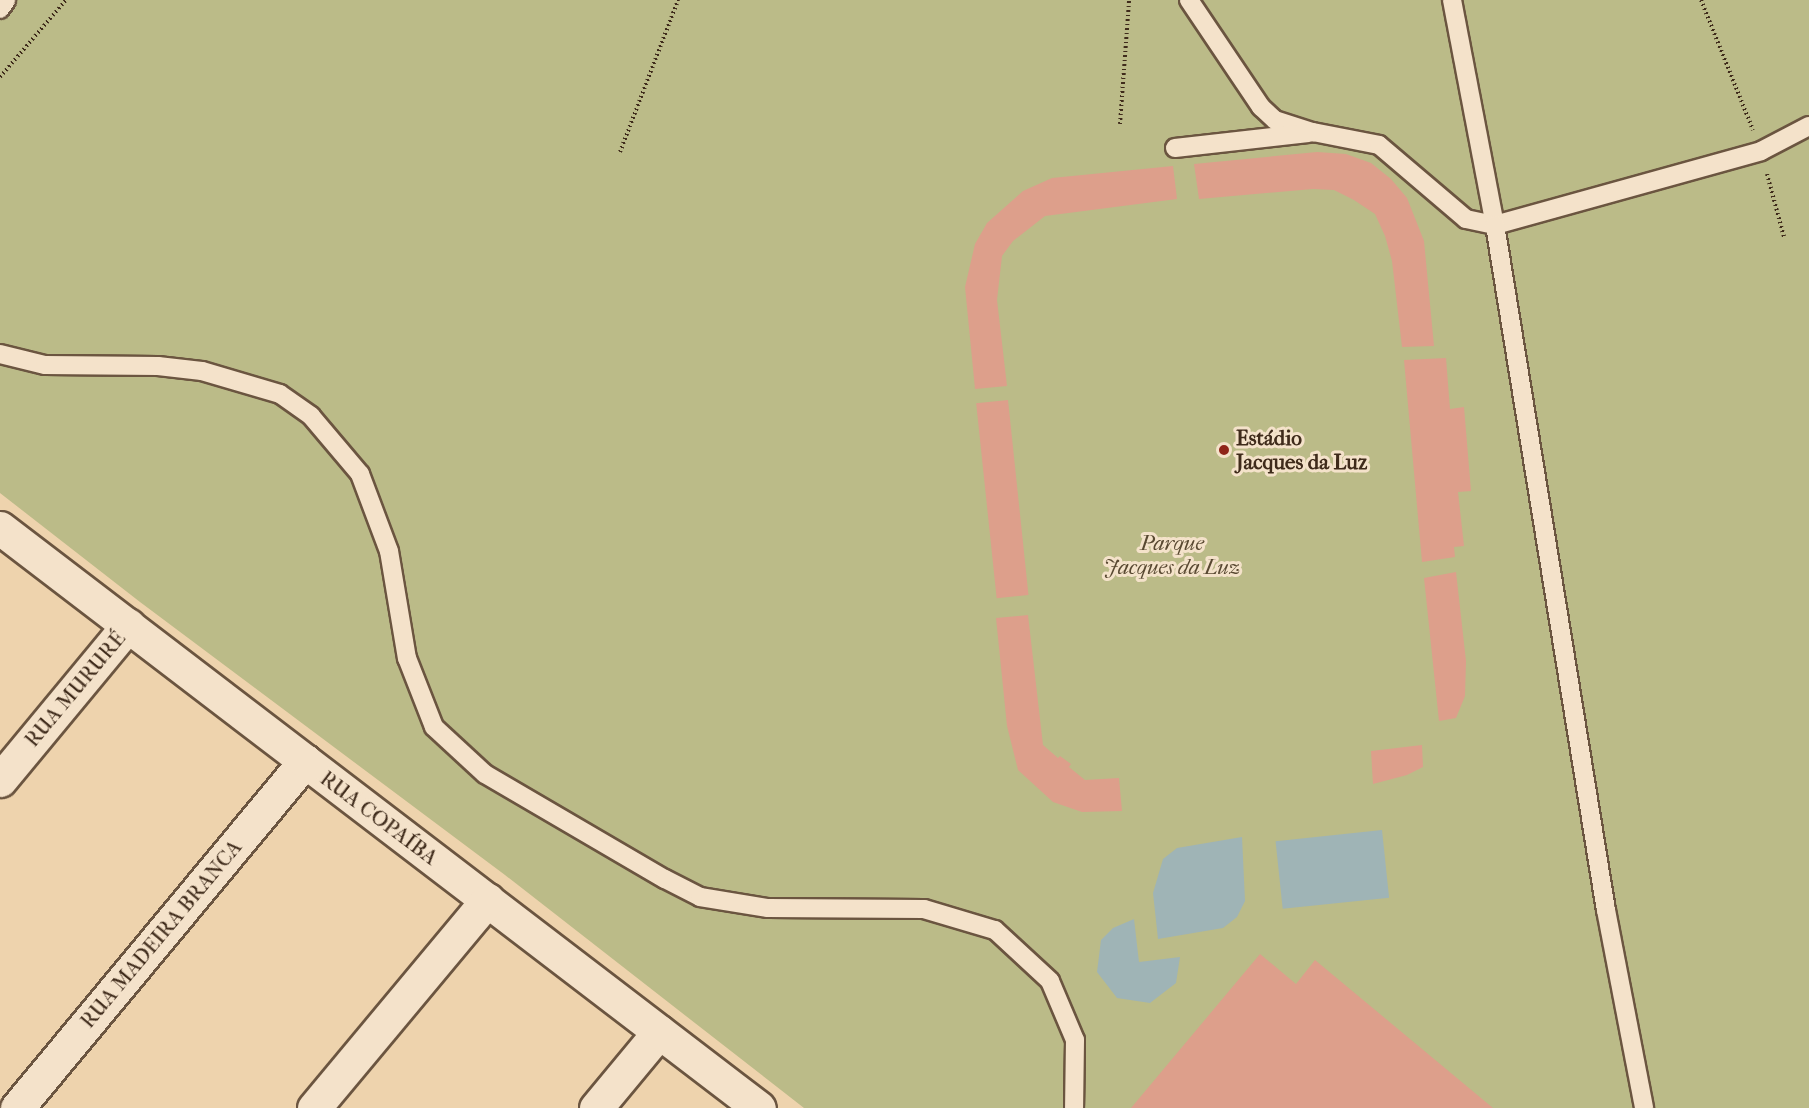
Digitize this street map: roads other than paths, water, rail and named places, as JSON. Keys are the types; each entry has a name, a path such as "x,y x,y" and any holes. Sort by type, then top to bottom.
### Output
{"street":[{"name":"RUA COPAÍBA","path":"0,528 759,1108"},
{"name":"RUA MURURÉ","path":"0,780 128,625"},
{"name":"RUA MADEIRA BRANCA","path":"17,1108 305,761"},
{"path":"314,1108 487,900"},
{"path":"596,1108 659,1032"}],"lane":[{"path":"0,9 6,0"},
{"path":"1189,0 1261,107 1275,120 1313,132 1379,145 1466,219 1495,225 1761,151 1809,126"},
{"path":"1452,0 1495,225 1604,898 1644,1108"},
{"path":"1175,148 1313,132"},
{"path":"0,354 45,364 158,366 202,371 280,394 311,416 360,474 389,551 407,658 434,726 485,774 700,897 768,908 924,909 995,930 1050,981 1075,1040 1074,1108"}],"place":[{"name":"Estádio Jacques da Luz","path":"1224,450"}],"park label":[{"name":"Parque Jacques da Luz","path":"1172,555"}]}
